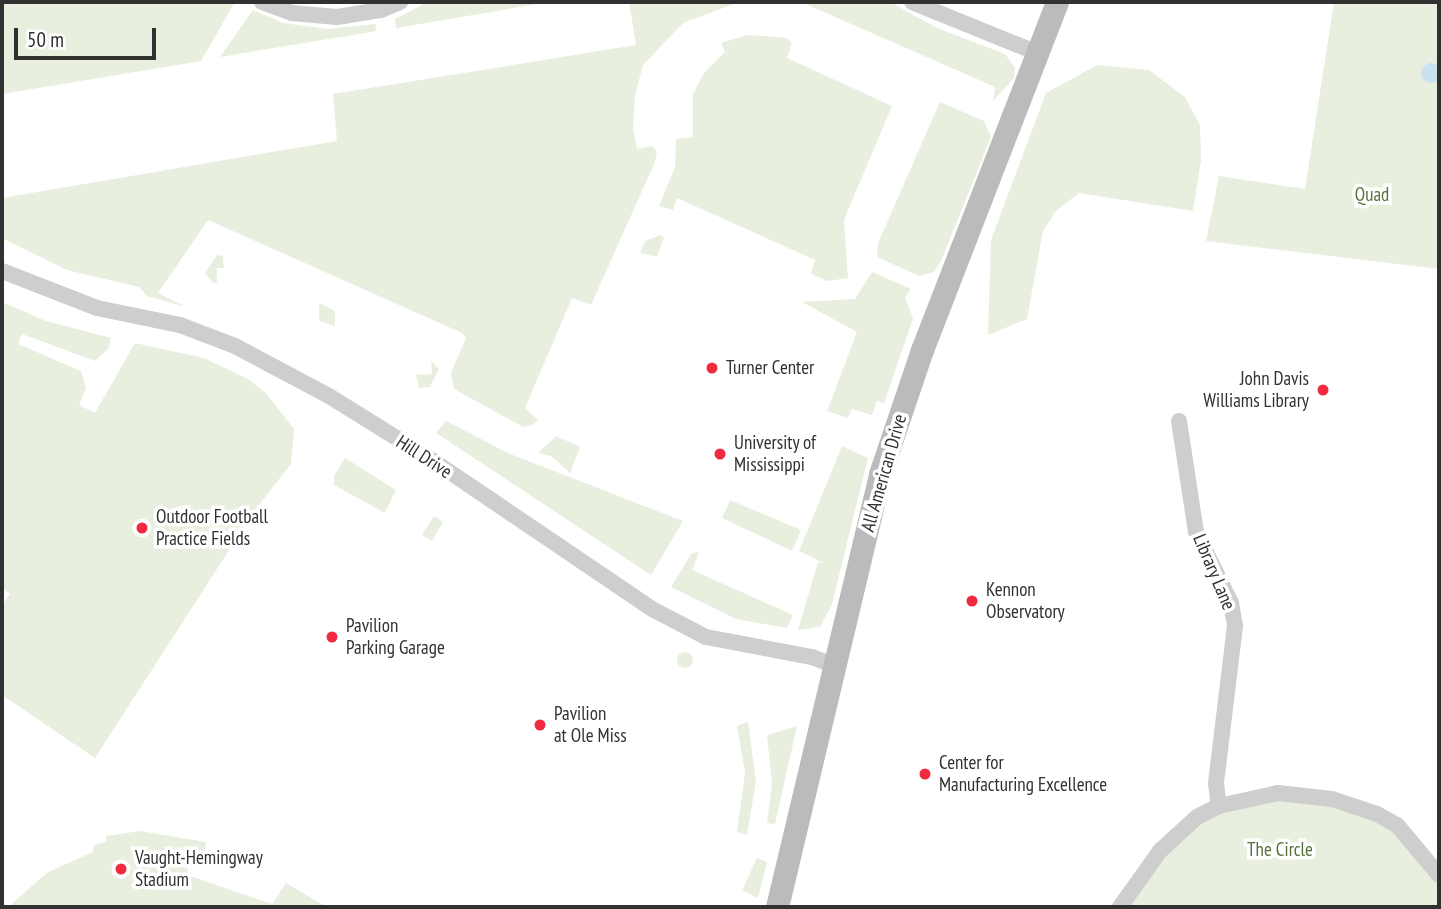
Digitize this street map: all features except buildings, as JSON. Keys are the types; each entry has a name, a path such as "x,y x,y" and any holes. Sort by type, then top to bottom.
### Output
{"street":[{"path":"262,2 292,13 337,17 381,10 400,2"},
{"path":"912,2 1040,54"},
{"name":"All American Drive","path":"776,907 880,474 922,350 1040,54 1058,2"},
{"name":"Hill Drive","path":"2,271 97,308 180,325 235,346 329,396 435,462 652,609 706,637 833,665"},
{"name":"Library Lane","path":"1179,421 1196,532 1231,603 1235,626 1216,783 1219,806"},
{"path":"1120,907 1160,851 1197,817 1219,806 1278,793 1332,799 1397,825 1439,875"}],"green space":[{"path":"2,2 235,2 201,61 2,94"},
{"path":"428,2 549,2 396,28 395,19"},
{"path":"629,2 739,2 683,23 643,65 635,95 633,128 637,149 652,146 657,151 655,162 591,305 572,298 525,408 538,420 532,425 523,427 454,389 451,373 466,338 462,333 208,220 158,293 186,307 147,296 139,287 67,270 2,238 2,198 337,141 333,94 636,45"},
{"path":"801,2 890,2 937,28 1005,54 1015,68 1014,78 993,101 995,87"},
{"name":"Quad","path":"1334,2 1439,2 1439,269 1206,241 1219,176 1305,189"},
{"path":"253,10 283,23 327,29 375,24 377,31 220,57"},
{"path":"748,35 786,38 792,43 787,58 892,106 844,220 848,278 828,281 811,274 815,260 677,198 673,210 659,206 675,167 676,139 693,137 693,94 704,73 725,52 721,43"},
{"path":"1097,65 1149,70 1185,97 1200,125 1201,160 1193,211 1079,193 1056,211 1043,231 1027,319 988,335 991,240 1046,93"},
{"path":"940,102 984,121 991,137 941,261 934,272 919,276 877,257 878,243"},
{"path":"660,235 664,237 657,257 640,253 645,241"},
{"path":"217,255 223,256 224,268 217,268 217,282 213,283 205,273"},
{"path":"872,272 911,289 905,297 913,319 884,403 877,401 872,415 852,409 848,418 827,411 857,332 802,302 855,299"},
{"path":"2,302 46,321 111,338 108,349 95,361 22,334 18,344 81,371 86,388 79,405 95,413 135,343 204,358 248,379 266,393 294,429 291,464 255,510 95,758 2,695 2,606 10,594 2,588"},
{"path":"319,303 335,311 335,326 319,321"},
{"path":"431,361 439,369 430,387 419,388 416,375 432,374"},
{"path":"446,421 510,454 683,521 651,575 436,433"},
{"path":"556,436 580,447 570,473 551,456 538,453"},
{"path":"842,446 868,458 832,604 820,627 798,630 818,562 826,564 799,551"},
{"path":"345,458 396,490 385,513 334,485 334,476"},
{"path":"730,500 801,530 792,551 722,518"},
{"path":"434,516 443,522 432,541 422,535"},
{"path":"699,552 692,570 793,615 787,628 736,619 671,587 692,553"},
{"path":"682,652 688,652 693,660 691,666 682,668 677,663 677,657"},
{"path":"748,722 756,781 747,835 737,832 745,773 737,726"},
{"path":"797,726 775,824 767,823 772,783 767,735"},
{"name":"The Circle","path":"1278,793 1377,815 1439,875 1439,907 1120,907 1197,817"},
{"name":"Vaught-Hemingway Stadium","path":"140,831 206,842 202,865 188,865 187,875 272,904 286,883 327,907 8,907 48,872 93,852 94,845 106,842 106,836"},
{"path":"757,858 767,862 758,898 742,890"}],"water":[{"path":"1431,63 1438,66 1441,73 1438,80 1431,83 1424,80 1421,73 1424,66"}],"place":[{"name":"Turner Center","path":"712,368"},
{"name":"John Davis Williams Library","path":"1323,390"},
{"name":"University of Mississippi","path":"720,454"},
{"name":"Outdoor Football Practice Fields","path":"142,528"},
{"name":"Kennon Observatory","path":"972,601"},
{"name":"Pavilion Parking Garage","path":"332,637"},
{"name":"Pavilion at Ole Miss","path":"540,725"},
{"name":"Center for Manufacturing Excellence","path":"925,774"},
{"name":"Vaught-Hemingway Stadium","path":"121,869"}]}
